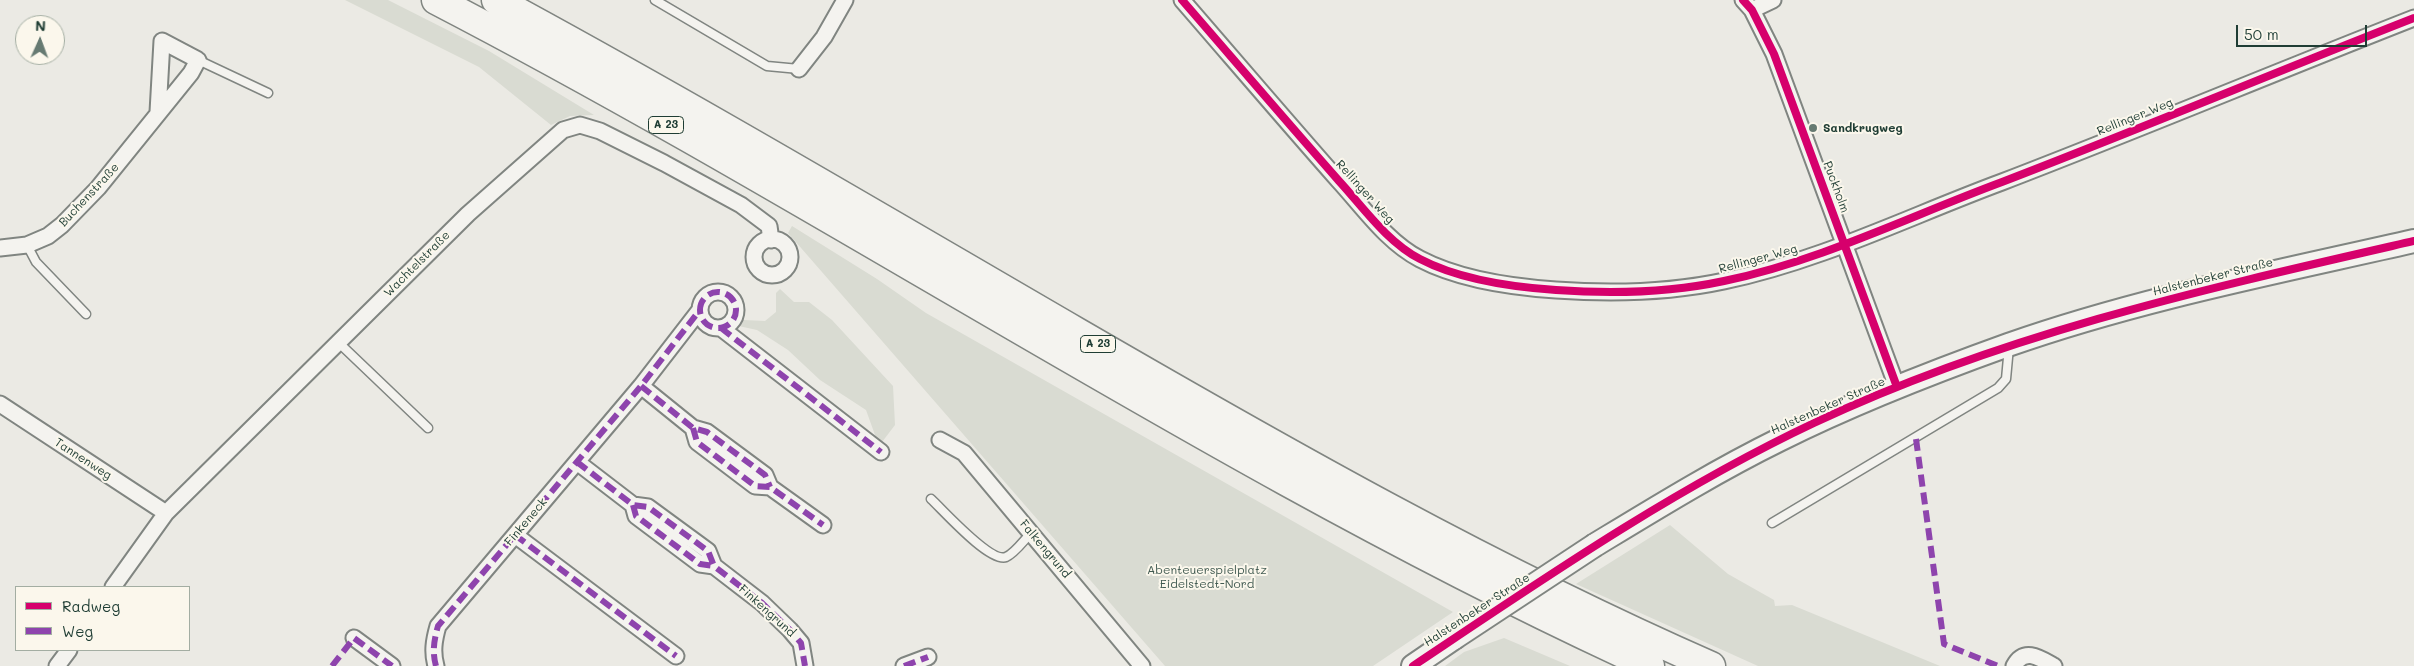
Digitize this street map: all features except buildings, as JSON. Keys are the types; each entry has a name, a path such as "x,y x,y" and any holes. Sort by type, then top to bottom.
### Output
{"highway":[{"name":"A 23","path":"436,0 705,147 1248,461 1476,582 1650,666"},
{"name":"A 23","path":"496,0 719,124 1253,434 1490,561 1712,666"}],"street":[{"path":"798,69 824,37 845,0"},
{"name":"Rellinger Weg","path":"1182,0 1378,224 1417,258 1445,270 1528,288 1622,293 1670,290 1725,281 1772,269 1844,244 2414,18"},
{"path":"1748,5 1773,0"},
{"name":"Puckholm","path":"1748,5 1774,54 1897,388"},
{"path":"158,112 162,42 198,60"},
{"name":"Buchenstraße","path":"0,248 27,245 48,236 80,208 136,142 191,73 198,60"},
{"name":"Wachtelstraße","path":"114,586 166,513 468,214 563,130 580,125 600,131 664,163 741,205 769,226 772,240"},
{"name":"Halstenbeker Straße","path":"1413,666 1596,545 1664,503 1748,456 1816,422 1897,388 2009,345 2190,293 2414,241"},
{"name":"Finkeneck","path":"436,666 433,657 434,640 438,626 641,386 699,311 702,300 711,293 722,292 727,294 734,302 736,314 731,323 722,328"},
{"path":"699,311 701,317 709,326 722,328 881,452"},
{"path":"641,386 693,428 697,442 755,486 770,487 823,525"},
{"name":"Tannenweg","path":"0,404 166,513"},
{"name":"Falkengrund","path":"940,440 964,453 1142,666"},
{"name":"Finkengrund","path":"577,462 633,505 636,516 700,564 714,566 762,603 790,630 800,643 805,666"},
{"path":"515,535 676,656"},
{"path":"354,638 392,666"},
{"path":"57,666 68,651"},
{"path":"2014,666 2023,656 2033,655 2054,666"},
{"path":"904,666 928,657"}],"lane":[{"path":"655,0 767,66 798,69"},
{"path":"198,60 268,93"},
{"path":"27,245 36,262 86,314"},
{"path":"339,343 428,428"},
{"path":"1772,523 1998,388 2006,379 2009,345"},
{"path":"931,498 976,542 988,552 998,557 1005,558 1032,533"}],"green space":[{"path":"345,0 388,0 489,51 594,115 570,116 551,125 479,67"},
{"name":"Abenteuerspielplatz Eidelstedt-Nord","path":"792,226 877,279 926,313 1453,612 1373,666 1165,666 788,233"},
{"path":"780,289 794,302 809,302 832,320 893,386 895,425 879,446 866,410 820,380 788,350 757,330 734,325 740,314 744,320 765,321 776,312 776,293"},
{"path":"1670,525 1728,574 1774,600 1775,606 1792,605 1940,666 1758,666 1576,584"},
{"path":"1504,638 1570,666 1445,666 1464,652"}],"marked path":[{"path":"718,292 725,293 731,297 735,303 736,310 735,317 731,323 725,327 718,328 711,327 705,323 701,317 700,310 701,303 705,297 711,293 718,292"},
{"path":"436,666 434,646 438,626 641,386 699,311"},
{"path":"721,328 881,452"},
{"path":"641,386 693,428 707,432 765,475 770,487"},
{"path":"693,428 697,442 755,486 770,487 823,525"},
{"path":"1916,439 1944,644 1998,666"},
{"path":"577,462 633,505 648,507 708,551 714,566 762,603 801,643 805,666"},
{"path":"633,505 636,516 700,564 714,566"},
{"path":"515,535 676,656"},
{"path":"332,666 354,638 392,666"},
{"path":"904,666 928,657"}],"cycle path":[{"path":"1182,0 1366,213 1386,234 1408,252 1435,266 1486,281 1539,289 1598,292 1640,292 1703,285 1795,262 1865,237 2414,18"},
{"path":"1743,0 1752,10 1774,54 1897,387"},
{"path":"1413,666 1659,506 1761,449 1886,391 2034,338 2109,316 2261,277 2414,241"}],"place":[{"name":"Sandkrugweg","path":"1813,128"}]}
